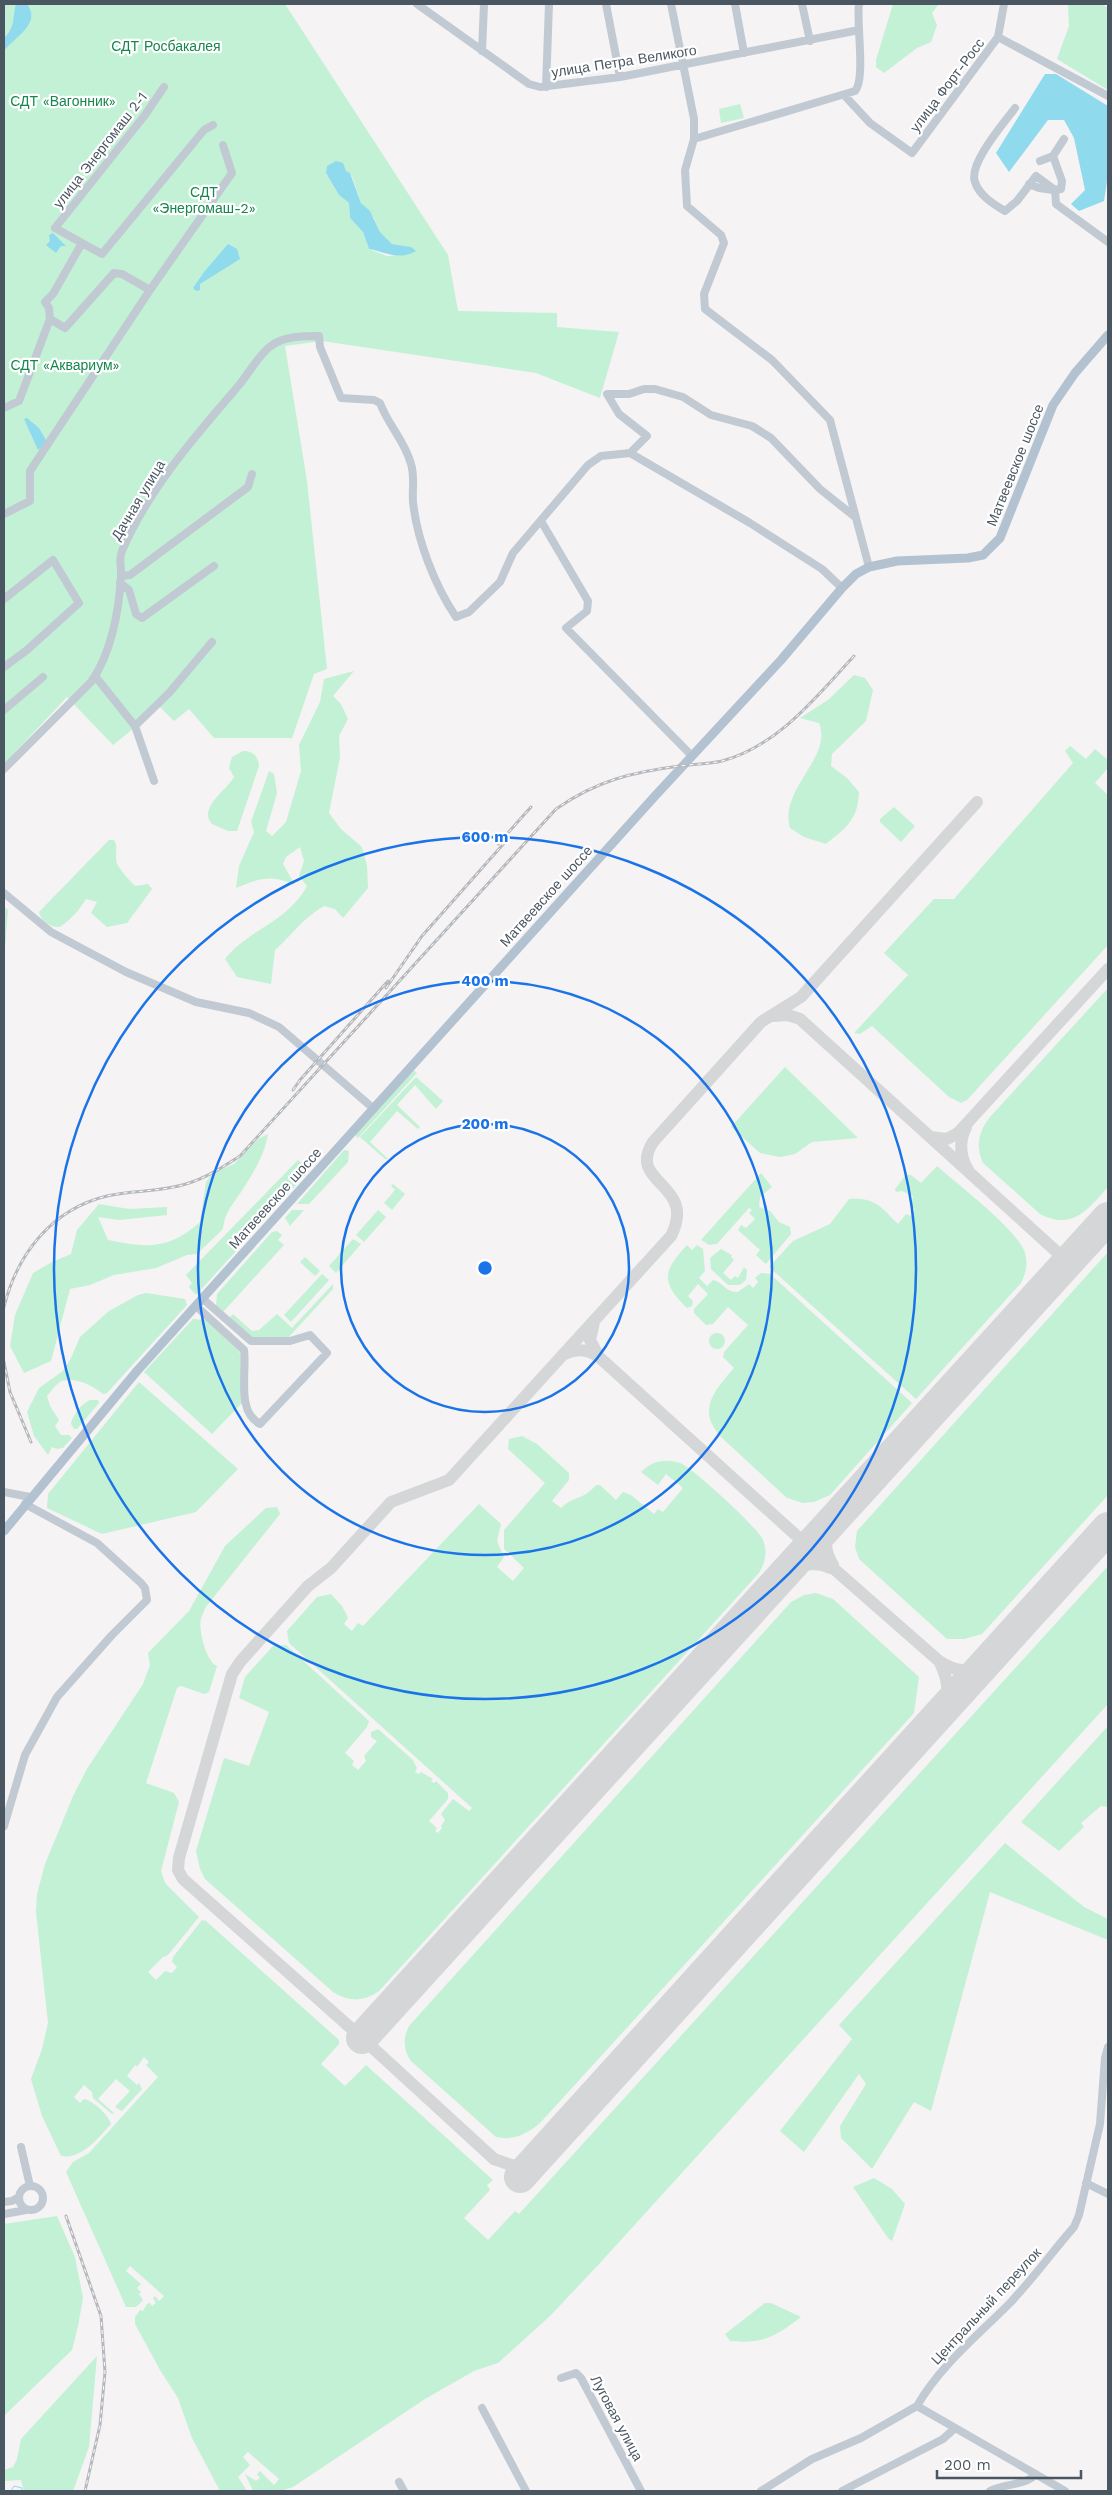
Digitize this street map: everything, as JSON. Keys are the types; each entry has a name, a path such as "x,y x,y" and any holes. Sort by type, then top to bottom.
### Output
{"main road":[{"name":"Матвеевское шоссе","path":"4,1531 110,1402 692,756 781,660 856,574 869,567 897,561 968,558 983,555 992,548 1000,538 1053,405 1075,373 1108,335"}],"street":[{"name":"улица Петра Великого","path":"417,4 529,84 546,87 620,77 859,30"},
{"path":"482,51 484,4"},
{"path":"546,87 549,4"},
{"path":"606,4 620,77"},
{"path":"672,4 694,119 694,139 685,170 687,206 721,235 724,244 704,294 705,309 772,360 830,420 869,567"},
{"path":"735,4 744,54"},
{"path":"802,4 810,41"},
{"path":"694,139 846,96 855,91 859,86 859,30 857,18 859,4"},
{"name":"улица Форт-Росс","path":"846,96 870,123 912,153 998,37 1004,4"},
{"path":"998,37 1108,96"},
{"name":"улица Энергомаш 2-1","path":"82,243 55,228 145,115 164,87"},
{"path":"1015,108 978,158 974,182 982,194 1005,211 1017,201 1036,176 1055,190 1062,189 1057,161 1063,145"},
{"path":"4,408 18,403 50,319 49,308 45,302 53,294 82,243 102,254 204,130 212,126"},
{"path":"4,514 30,501 30,471 150,290 232,173 223,144"},
{"path":"1040,161 1057,161"},
{"path":"1055,190 1056,204 1108,242"},
{"path":"50,319 65,328 114,273 122,274 150,290"},
{"name":"Дачная улица","path":"4,769 95,676 102,665 117,614 122,551 147,506 184,448 270,346 297,337 318,336 320,348 342,398 378,401 386,419 406,447 412,468 416,525 441,595 456,617 469,612 500,582 513,553 540,521"},
{"path":"630,454 647,436 619,414 607,394 629,394 650,389 665,392 682,397 705,413 752,426 768,436 820,489 856,517"},
{"path":"692,756 566,628 587,611 588,601 540,521 588,465 601,456 630,454 750,523 822,569 842,588"},
{"path":"214,566 142,618 136,614 128,588 121,580 248,487 252,474"},
{"path":"4,599 53,560 79,603 27,650 4,667"},
{"path":"135,726 169,694 212,642"},
{"path":"95,676 135,726 154,781"},
{"path":"4,710 43,678"},
{"path":"4,893 51,932 126,972 196,1002 249,1013 279,1027 374,1108"},
{"path":"200,1302 251,1341 290,1341 310,1335 327,1353 260,1424 248,1415 245,1404 244,1350 200,1302"},
{"path":"4,1492 28,1501 105,1550 141,1583 147,1594 144,1606 129,1618 107,1641 57,1697 25,1755 4,1826"},
{"name":"Центральный переулок","path":"917,2406 928,2388 979,2331 1009,2304 1074,2227 1100,2124 1105,2058 1108,2047"},
{"path":"21,2147 30,2186"},
{"path":"1086,2183 1108,2194"},
{"path":"4,2202 12,2201 19,2197 22,2190 30,2186"},
{"path":"4,2214 35,2210 43,2202 40,2191 30,2186"},
{"path":"19,2197 21,2205 27,2210"},
{"name":"Луговая улица","path":"561,2378 576,2373 581,2378 642,2491"},
{"path":"761,2491 812,2458 861,2438 917,2406 1065,2491"},
{"path":"482,2408 526,2491"},
{"path":"842,2491 943,2439 955,2428"},
{"path":"990,2491 1003,2485 1032,2478 1036,2474"},
{"path":"399,2482 404,2491"}],"green space":[{"name":"СДТ «Энергомаш-2»","path":"4,4 285,4 448,255 458,311 557,313 557,327 619,332 600,398 536,373 322,341 285,346 307,481 327,669 314,674 292,738 214,738 189,709 174,721 160,707 113,745 67,697 4,764","holes":["346,171 352,176 361,203 374,218 380,232 392,244 411,247 403,255 387,256 369,249 363,232 350,218 349,203 339,195 326,173"]},
{"path":"893,4 939,4 932,13 937,25 931,42 917,48 884,73 876,67 876,60"},
{"path":"1068,4 1102,4 1108,8 1108,90 1057,59 1069,26"},
{"path":"740,104 744,118 721,123 719,109"},
{"path":"354,671 333,696 341,704 348,719 339,736 340,757 329,813 341,829 362,847 367,866 368,888 343,918 335,909 324,906 298,926 275,950 271,984 237,977 225,959 245,940 289,909 307,886 299,876 304,861 300,847 286,857 283,864 295,885 272,878 259,880 236,888 239,866 254,832 251,822 269,771 274,774 277,793 266,831 272,836 286,822 301,771 299,745 320,702 324,679"},
{"path":"854,675 865,678 873,690 866,721 832,754 831,766 847,778 859,792 858,802 850,822 826,844 804,837 790,828 789,813 792,800 819,749 821,736 819,723 800,718 828,700"},
{"path":"1070,746 1086,759 1095,749 1108,760 1108,768 1095,783 1108,795 1108,945 967,1100 961,1103 949,1097 872,1026 860,1034 854,1033 908,975 884,953 934,899 954,899 1073,763 1065,751"},
{"path":"243,751 254,755 259,766 237,831 228,831 212,824 208,818 208,811 234,777 229,768 232,757"},
{"path":"894,807 915,826 901,842 880,822 880,819"},
{"path":"109,840 114,840 116,846 117,864 135,886 148,884 152,889 127,923 107,927 91,913 97,902 86,899 68,921 60,927 46,923 41,918 39,912"},
{"path":"4,906 8,910 4,961"},
{"path":"1108,988 1108,1187 1094,1203 1079,1215 1071,1219 1052,1219 1040,1214 983,1163 979,1151 979,1139 990,1117"},
{"path":"785,1067 858,1138 812,1142 795,1154 780,1157 760,1153 731,1127"},
{"path":"413,1070 417,1073 358,1138 354,1134"},
{"path":"416,1077 443,1101 436,1109 415,1085 397,1105 420,1127 418,1129 397,1111 370,1142 388,1159 385,1159 360,1137"},
{"path":"268,1134 261,1158 228,1211 223,1229 197,1254 187,1255 156,1268 114,1275 90,1285 70,1289 51,1361 24,1373 10,1346 15,1315 33,1273 71,1254 77,1230 99,1204 129,1209 167,1207 167,1215 119,1220 98,1217 108,1240 146,1245 167,1242 178,1238 200,1222 206,1182 213,1173 234,1164 258,1139"},
{"path":"344,1150 349,1151 348,1162 309,1204 297,1204"},
{"path":"298,1160 309,1171 196,1295 189,1287 192,1283 186,1275"},
{"path":"937,1166 1012,1233 1025,1253 1026,1264 1021,1283 916,1399 769,1267 793,1241 830,1224 849,1199 865,1200 877,1204 898,1224 906,1214 911,1216 915,1209 911,1207 913,1196 902,1191 896,1192 895,1189 906,1175 911,1175 921,1183"},
{"path":"761,1173 772,1187 760,1197 759,1207 770,1211 779,1222 790,1227 791,1234 766,1264 756,1255 760,1250 738,1230 741,1225 746,1228 755,1219 749,1213 752,1210 749,1208 717,1244 709,1245 701,1240"},
{"path":"393,1184 405,1194 392,1210 384,1203 395,1190 391,1186"},
{"path":"292,1210 304,1210 290,1226 285,1218"},
{"path":"378,1210 386,1217 364,1242 356,1235"},
{"path":"277,1231 282,1235 278,1240 284,1245 223,1312 216,1306 217,1294 272,1232"},
{"path":"353,1239 361,1244 336,1273 329,1266"},
{"path":"687,1245 692,1250 697,1245 703,1249 705,1271 699,1278 707,1286 713,1280 730,1291 738,1292 749,1284 753,1288 758,1282 755,1278 761,1273 770,1274 912,1403 830,1495 814,1502 803,1503 787,1498 721,1437 714,1427 710,1418 709,1409 711,1401 720,1384 734,1368 723,1357 724,1352 748,1325 728,1307 713,1324 706,1325 694,1313 694,1309 708,1294 698,1284 688,1296 693,1301 692,1306 687,1308 679,1299 669,1284 669,1270"},
{"path":"721,1249 732,1255 731,1257 734,1260 723,1273 731,1280 735,1276 738,1278 744,1267 747,1270 746,1280 740,1285 728,1285 711,1269 710,1258"},
{"path":"1108,1252 1108,1495 982,1634 964,1639 947,1639 859,1559 855,1547 857,1531"},
{"path":"305,1257 320,1271 315,1276 300,1262"},
{"path":"322,1274 329,1280 291,1322 284,1315"},
{"path":"333,1284 333,1289 287,1339 253,1338 228,1319 233,1314 252,1331 259,1330 277,1314 292,1328"},
{"path":"146,1293 185,1299 187,1305 107,1393 103,1394 89,1385 73,1380 62,1381 56,1386 47,1396 50,1406 59,1420 55,1426 61,1435 69,1435 72,1438 63,1448 57,1449 52,1447 48,1455 34,1436 27,1412 39,1388 63,1371 80,1337 109,1311 138,1295"},
{"path":"193,1319 206,1320 239,1351 241,1357 243,1402 212,1434 144,1372"},
{"path":"714,1333 720,1333 725,1338 723,1347 714,1349 709,1344 709,1338"},
{"path":"139,1382 238,1469 196,1512 102,1534 47,1508 48,1494"},
{"path":"90,1400 98,1400 99,1403 77,1429 74,1429 71,1424 73,1417"},
{"path":"522,1436 537,1444 569,1473 569,1480 552,1501 561,1508 565,1504 586,1494 596,1485 600,1485 616,1500 623,1492 631,1495 654,1514 658,1509 663,1512 683,1488 666,1474 658,1485 641,1472 654,1463 669,1461 680,1463 710,1486 759,1534 765,1544 766,1553 763,1565 759,1573 379,1991 362,1999 344,1998 333,1992 205,1879 200,1869 196,1851 224,1758 249,1766 269,1712 239,1698 245,1677 273,1646 286,1645 369,1721 367,1727 345,1753 354,1761 352,1765 358,1770 366,1761 364,1756 377,1741 371,1737 371,1732 378,1729 413,1760 417,1768 415,1772 419,1774 421,1772 433,1779 431,1781 434,1783 436,1781 448,1793 448,1799 429,1821 437,1828 435,1831 438,1833 442,1828 441,1826 445,1820 441,1814 453,1799 469,1811 472,1808 289,1643 287,1631 317,1597 331,1594 342,1606 348,1618 344,1624 352,1631 358,1623 363,1626 479,1504 501,1524 497,1541 504,1557 497,1567 513,1581 524,1568 504,1549 504,1530 545,1483 508,1449 509,1439"},
{"path":"277,1507 280,1514 205,1608 200,1623 202,1637 209,1658 217,1666 209,1692 204,1694 181,1686 177,1688 146,1783 174,1793 179,1802 161,1871 165,1883 199,1917 168,1955 163,1957 148,1972 156,1980 165,1971 172,1973 177,1967 172,1962 173,1957 202,1920 206,1921 339,2040 339,2044 321,2064 345,2086 366,2065 493,2180 487,2185 490,2190 464,2218 488,2240 515,2211 519,2214 1108,1566 1108,1704 600,2263 550,2316 498,2363 474,2371 425,2399 293,2487 281,2491 253,2491 245,2474 256,2481 260,2478 257,2474 260,2471 274,2485 279,2479 248,2452 243,2457 250,2465 238,2477 247,2491 220,2491 192,2438 178,2398 135,2324 135,2317 140,2310 143,2311 147,2304 150,2303 152,2306 156,2303 153,2298 155,2296 159,2301 164,2296 130,2266 126,2271 141,2284 137,2288 141,2292 139,2294 143,2300 136,2307 126,2307 66,2172 73,2162 89,2153 158,2077 146,2065 149,2062 144,2057 137,2067 135,2065 127,2076 137,2085 139,2083 142,2089 122,2111 115,2107 130,2091 116,2079 98,2099 114,2113 112,2114 93,2098 92,2092 84,2085 74,2097 80,2103 84,2099 96,2105 104,2112 111,2124 83,2151 76,2155 61,2156 42,2116 31,2079 42,2049 48,2023 36,1912 37,1894 45,1864 73,1796 87,1769 143,1684 150,1665 148,1653 189,1611 225,1546 266,1508"},
{"path":"816,1593 833,1599 919,1677 914,1713 540,2123 520,2136 496,2137 411,2061 406,2053 405,2044 409,2026 791,1602 804,1595"},
{"path":"1108,1726 1108,1807 1101,1806 1081,1823 1084,1827 1059,1851 1021,1822"},
{"path":"1005,1843 1084,1907 1108,1919 1108,1940 990,1892 931,2111 914,2102 872,2169 841,2138 840,2126 866,2084 859,2074 804,2152 780,2131 852,2039 839,2025"},
{"path":"874,2178 892,2189 905,2204 892,2241 853,2187"},
{"path":"57,2216 75,2257 83,2298 72,2350 4,2416 4,2224"},
{"path":"765,2303 771,2303 801,2317 784,2330 768,2338 741,2342 730,2341 725,2334"},
{"path":"97,2356 89,2447 73,2491 24,2491 21,2480 4,2481 4,2470 13,2467 17,2459 21,2439"}],"water":[{"path":"16,4 27,4 31,11 31,18 25,30 4,51 4,38 12,26"},
{"path":"1045,74 1056,74 1108,106 1108,175 1104,201 1079,211 1071,204 1085,190 1074,138 1064,120 1048,120 1009,172 996,153"},
{"path":"129,116 133,119 114,139 114,134"},
{"path":"336,161 343,163 346,171 350,173 361,203 370,211 380,232 392,244 411,247 416,251 398,256 369,249 363,232 350,218 349,203 339,195 326,173 327,166"},
{"path":"53,233 66,246 61,246 56,253 46,245 50,241 49,235"},
{"path":"228,244 237,249 240,259 200,284 200,290 196,291 193,288"},
{"path":"27,418 39,428 46,440 44,445 38,450 24,419"}],"waterway":[{"path":"11,2491 14,2486 22,2488 22,2491"}],"taxiway":[{"path":"532,2163 514,2166 494,2159 362,2038 183,1879 178,1870 179,1858 232,1674 240,1662 308,1586 331,1568 391,1502 449,1480 671,1236 677,1218 676,1205 670,1194 648,1167 647,1156 653,1142 761,1022 801,997 977,802"},
{"path":"930,1137 947,1139 958,1133 1108,969"},
{"path":"773,1016 788,1015 800,1019 1068,1262"},
{"path":"966,1127 961,1148 968,1170"},
{"path":"565,1354 582,1350 591,1352 599,1357 590,1340 594,1322"},
{"path":"599,1357 809,1547 939,1661 947,1683 947,1690 944,1704 936,1718"},
{"path":"833,1521 826,1543 833,1565"},
{"path":"789,1569 815,1564 830,1568"},
{"path":"939,1661 945,1665 962,1670 968,1670 986,1663"}],"runway":[{"path":"362,2038 1108,1218"},
{"path":"520,2177 1108,1528"}],"railway":[{"path":"4,1307 18,1269 28,1252 54,1223 70,1211 87,1202 107,1196 166,1188 193,1182 240,1156 556,809 586,791 615,779 663,768 717,762 742,754 761,744 795,718 854,656"},
{"path":"498,844 531,807"},
{"path":"386,988 422,936 506,841"},
{"path":"293,1090 388,981"},
{"path":"4,1362 10,1392 31,1442"},
{"path":"66,2216 101,2316 105,2372 100,2425 85,2491"}],"park label":[{"name":"СДТ Росбакалея","path":"166,46"},
{"name":"СДТ «Вагонник»","path":"63,101"},
{"name":"СДТ «Аквариум»","path":"65,365"}]}
